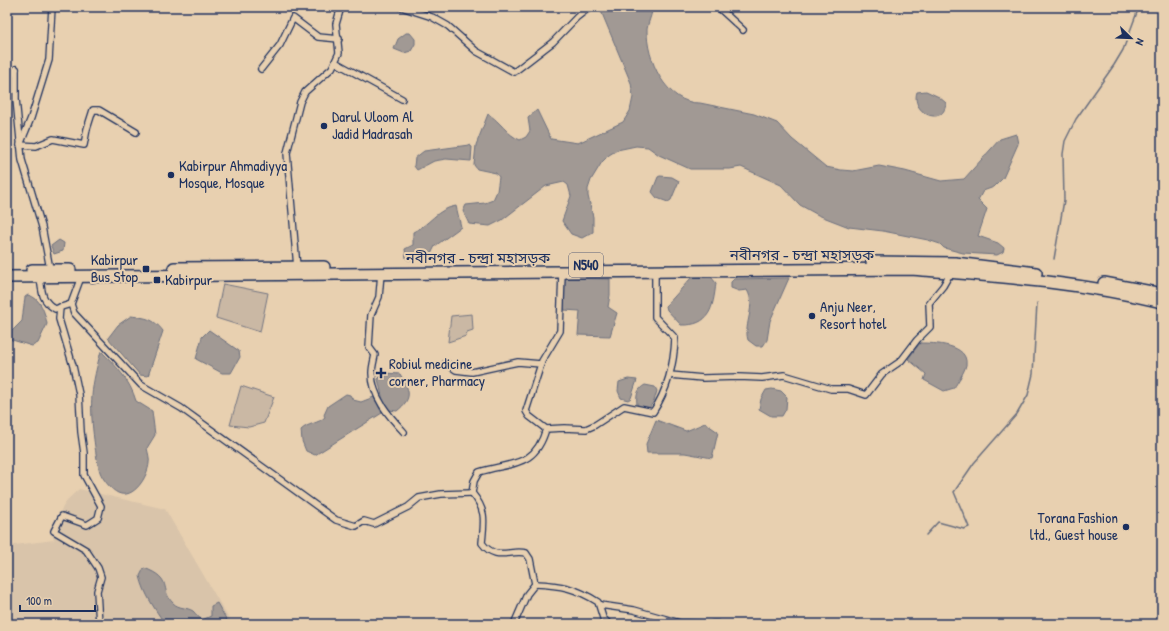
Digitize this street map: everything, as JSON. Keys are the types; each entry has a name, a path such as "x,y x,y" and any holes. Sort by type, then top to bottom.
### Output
{"highway":[{"name":"নবীনগর - চন্দ্রা মহাসড়ক","path":"7,270 297,266 916,262 995,267 1122,285 1162,294"},
{"name":"নবীনগর - চন্দ্রা মহাসড়ক","path":"7,277 911,269 1037,280 1099,289 1162,302"}],"street":[{"path":"20,145 31,118 49,60 52,7"},
{"path":"297,266 287,152 300,102 305,92 332,68 339,53 339,39 336,24 341,7"},
{"path":"401,7 432,17 448,26 476,51 514,72 553,42 577,17 590,7"},
{"path":"718,7 743,30"},
{"path":"261,70 280,45 293,18 318,37 339,39"},
{"path":"334,62 402,99"},
{"path":"7,79 16,69 16,99 22,160 42,227 50,269"},
{"path":"20,145 36,146 53,139 84,145 86,129 94,110 99,110 136,132"},
{"path":"562,272 560,331 541,364 526,411 529,416 546,429 586,429 596,425 624,406 653,412 662,397 670,375 675,338 655,317 655,271"},
{"path":"670,375 703,378 762,378 784,375 831,389 848,389 866,395 882,374 901,361 917,340 930,327 929,303 943,286 951,272"},
{"path":"381,274 379,296 371,315 369,347 375,355 372,373 380,403 388,415 404,432"},
{"path":"40,277 42,294 46,303 55,309 71,304"},
{"path":"81,277 71,304 74,313 141,385 181,408 342,523 356,526 364,521 374,524 408,507 419,498 441,494 472,493"},
{"path":"60,307 59,319 73,366 79,394 84,454 84,475 101,506 98,518 87,525 62,516 54,531 86,550 98,568 101,577 97,591 99,624"},
{"path":"446,363 456,370 472,372 518,362 541,364"},
{"path":"535,584 529,555 520,551 510,554 495,553 486,548 482,543 484,521 482,506 472,493 474,480 479,472 527,460 544,438 546,429"},
{"path":"535,584 575,589 598,602 603,618 609,624"},
{"path":"514,624 521,612 526,594 535,584"},
{"path":"600,605 634,610 680,623 702,624"}],"shaded area":[{"path":"605,7 649,7 652,11 647,29 648,41 654,66 660,78 677,96 688,101 754,114 777,123 792,139 826,167 853,171 879,166 905,171 941,181 964,179 1000,139 1016,134 1018,144 1003,178 994,187 983,191 978,200 987,209 978,236 998,243 1004,248 1003,252 997,255 963,253 944,248 940,244 928,240 883,231 849,227 818,215 800,205 781,185 741,167 730,169 690,169 659,155 648,147 636,146 617,150 609,155 602,162 591,180 588,189 588,196 593,217 593,232 582,238 571,234 562,221 571,196 568,185 564,182 546,186 502,220 490,226 469,224 463,211 466,205 485,203 493,200 497,191 499,177 496,173 477,169 474,165 476,145 488,114 511,135 520,140 526,137 530,131 528,118 537,110 551,139 578,143 623,122 630,111 633,97 631,83 601,11"},
{"path":"406,33 410,33 415,39 415,44 411,51 404,53 394,49 398,39"},
{"path":"926,91 939,97 946,103 944,111 940,115 928,115 918,106 916,100 917,92"},
{"path":"469,145 472,147 471,161 446,159 434,161 417,170 414,166 415,158 424,151"},
{"path":"658,177 672,177 679,181 671,200 668,202 657,198 652,192"},
{"path":"456,206 461,227 435,246 429,258 408,260 406,258 405,249 413,245 413,232 443,210"},
{"path":"59,240 64,243 63,251 54,254 51,246"},
{"path":"711,277 716,283 711,308 708,314 704,319 691,325 681,325 667,310 666,306 691,278"},
{"path":"563,278 610,279 608,307 617,313 610,336 578,335 580,311 564,310"},
{"path":"789,278 770,321 767,340 763,346 756,346 748,340 747,334 751,303 750,296 747,290 739,291 731,288 731,282 734,279"},
{"path":"223,284 268,293 260,332 216,318"},
{"path":"28,295 36,299 42,306 47,324 38,343 32,346 9,339 8,335 22,321 25,297"},
{"path":"472,314 473,330 467,332 466,336 448,342 451,316"},
{"path":"131,316 149,319 156,323 163,331 148,376 140,375 108,338 118,325"},
{"path":"209,330 239,351 240,357 231,373 222,373 196,359 202,337"},
{"path":"920,343 941,344 956,349 962,353 965,358 966,365 954,388 944,391 924,380 926,374 908,359"},
{"path":"101,351 126,380 136,401 152,411 155,435 147,448 149,460 146,474 135,490 124,494 118,493 110,487 100,472 96,455 92,423 92,404 94,379"},
{"path":"384,373 400,374 408,390 408,398 406,402 397,411 389,410 384,404 378,379"},
{"path":"628,379 637,380 631,398 628,400 621,398 618,391 619,382"},
{"path":"645,385 655,387 657,391 654,401 649,408 642,408 637,405 638,393"},
{"path":"241,386 274,397 264,423 249,427 230,425"},
{"path":"772,389 781,391 787,397 786,409 782,416 771,416 759,409 761,399 766,390"},
{"path":"346,394 350,395 353,400 361,402 374,397 382,413 315,455 306,451 302,441 301,430 325,417 324,415 328,406"},
{"path":"656,420 686,431 705,423 718,432 712,458 685,453 647,453 646,444"},
{"path":"79,489 165,509 232,624 7,624 7,546 54,540 50,529 67,500"},
{"path":"144,568 153,572 163,580 169,598 175,605 193,611 202,620 211,616 211,606 217,603 229,624 165,624 144,589 140,576"}],"waterway":[{"path":"1054,259 1064,200 1063,154 1065,141 1076,119 1123,50 1139,7"},
{"path":"926,535 938,522 964,529 969,527 954,492 974,463 1017,414 1028,395 1033,374 1037,303"}],"place":[{"name":"Darul Uloom Al Jadid Madrasah","path":"324,126"},
{"name":"Kabirpur Ahmadiyya Mosque, Mosque","path":"171,175"},
{"name":"Kabirpur Bus Stop","path":"146,269"},
{"name":"Kabirpur","path":"157,280"},
{"name":"Anju Neer, Resort hotel","path":"812,316"},
{"name":"Robiul medicine corner, Pharmacy","path":"381,373"},
{"name":"Torana Fashion ltd., Guest house","path":"1126,527"}]}
